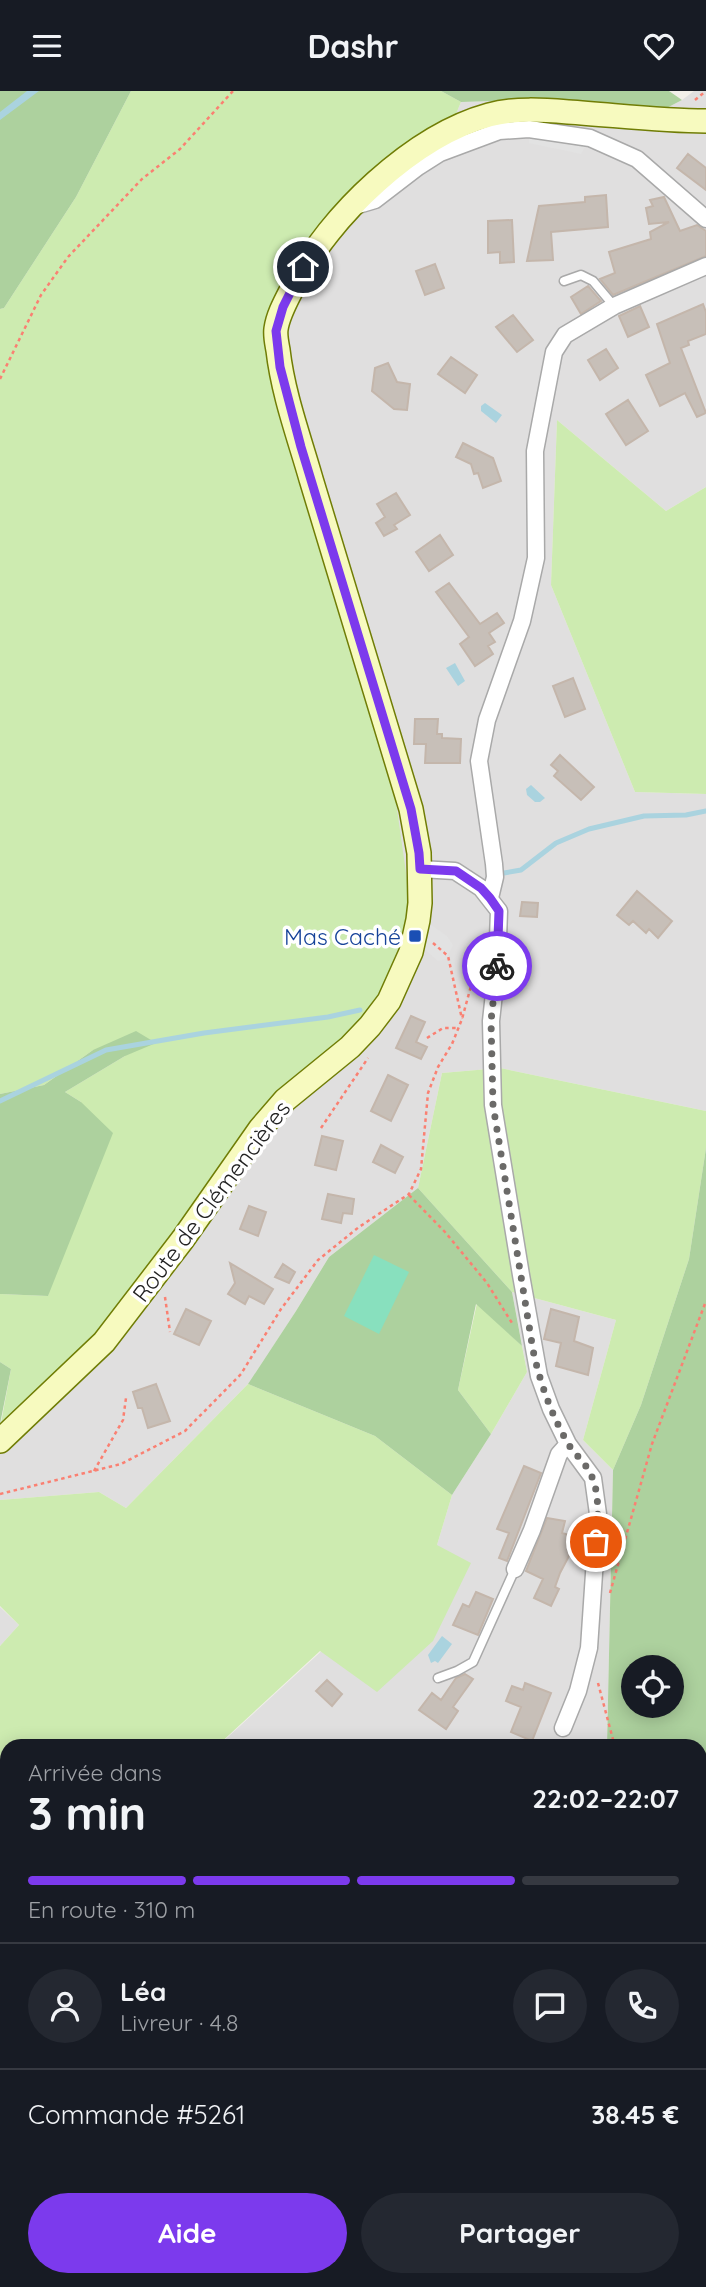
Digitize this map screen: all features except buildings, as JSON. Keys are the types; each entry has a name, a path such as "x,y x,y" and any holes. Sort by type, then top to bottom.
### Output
{"street":[{"name":"Route de Clémencières","path":"0,1440 104,1342 183,1239 260,1129 285,1100 350,1047 366,1030 393,992 411,953 420,903 420,869 411,809 301,447 280,367 276,331 283,307 303,267 349,208 382,177 422,147 489,115 537,110 706,121"},
{"path":"349,208 375,200 440,153 499,131 529,129 590,138 638,159 706,219"},
{"path":"490,898 495,877 479,761 487,720 522,621 536,558 535,451 554,352 565,335 614,306 706,265"},
{"path":"420,869 456,871 481,888 499,911 498,966 491,1021 493,1105 533,1350 551,1409 568,1444 593,1478 598,1514 589,1648 578,1691 563,1728"},
{"path":"515,1569 532,1531 559,1454 568,1444"}],"lane":[{"path":"564,281 581,275 593,281 614,306"},
{"path":"438,1678 473,1662 515,1569"}],"path":[{"path":"0,379 41,295 68,257 142,179 180,149 233,91"},
{"path":"691,103 706,91"},
{"path":"416,931 448,956 462,1019"},
{"path":"0,1494 121,1464 185,1431 241,1374 281,1309 318,1260 359,1227 409,1194 421,1169 428,1093 438,1067 459,1028 480,953"},
{"path":"427,1038 443,1028 459,1028"},
{"path":"321,1128 370,1055 371,1045 366,1030"},
{"path":"409,1194 487,1283 525,1343 533,1350"},
{"path":"154,1277 165,1296 170,1332"},
{"path":"607,1601 652,1444 706,1301"},
{"path":"94,1471 123,1420 126,1398"},
{"path":"589,1648 613,1739"}],"shaded area":[{"path":"694,91 706,91 706,487 666,511 557,420 551,585 635,792 706,794 706,1111 500,1068 442,1073 418,1188 329,1257 248,1384 126,1508 99,1492 0,1500 0,1428 112,1349 268,354 340,204 453,121 461,102 554,99 659,112"},
{"path":"529,129 590,138 581,154 529,143"},
{"path":"424,920 447,936 453,945 446,959 438,961 421,946"},
{"path":"512,1292 616,1320 583,1440 613,1470 607,1739 226,1739 437,1545 452,1495 527,1372"},
{"path":"0,1607 19,1625 0,1646"}],"green space":[{"path":"0,91 131,91 76,197 4,308 0,309"},
{"path":"131,91 441,91 461,102 453,121 340,204 268,353 393,781 412,915 372,1015 288,1088 112,1349 0,1428 11,1369 0,1362 0,1294 48,1296 81,1102 65,1092 125,1056 93,1050 44,1085 0,1094 0,309 4,308 76,197"},
{"path":"441,91 669,91 682,100 659,112 554,99 461,102"},
{"path":"557,420 666,511 706,487 706,794 635,792 551,585"},
{"path":"136,1031 156,1043 125,1056 65,1092 81,1102 113,1133 48,1296 0,1294 0,1094 44,1085 93,1050"},
{"path":"500,1068 706,1111 706,1148 689,1259 641,1405 613,1470 583,1440 616,1320 512,1292 418,1188 442,1073"},
{"path":"706,1148 706,1739 607,1739 613,1470 641,1405 689,1259"},
{"path":"418,1188 512,1292 522,1346 476,1304 458,1390 491,1434 452,1495 375,1436 248,1384 329,1257"},
{"path":"374,1255 409,1272 379,1334 344,1316"},
{"path":"477,1303 522,1346 527,1372 491,1434 458,1390"},
{"path":"0,1362 11,1369 0,1424"},
{"path":"248,1384 375,1436 452,1495 437,1545 471,1563 433,1641 377,1692 320,1651 225,1739 0,1739 0,1646 19,1625 0,1606 0,1500 99,1492 126,1508"}],"water":[{"path":"27,91 39,91 0,120 0,112"},
{"path":"485,403 502,415 496,423 481,411 481,406"},
{"path":"455,663 465,681 458,686 446,668"},
{"path":"531,785 545,798 540,802 535,802 527,795 526,789"},
{"path":"442,1636 452,1644 438,1663 431,1663 428,1655"}],"waterway":[{"path":"504,873 521,870 556,843 589,829 644,816 686,815 706,811"},
{"path":"0,1101 106,1050 360,1010"}],"way so far":[{"path":"497,966 491,1021 493,1105 533,1350 551,1409 568,1444 593,1478 598,1514 596,1542"}],"place":[{"name":"Mas Caché","path":"415,936"}],"route":[{"path":"303,267 283,307 276,331 280,367 301,447 411,809 420,869 456,871 481,888 490,898 499,911 497,966"}]}
